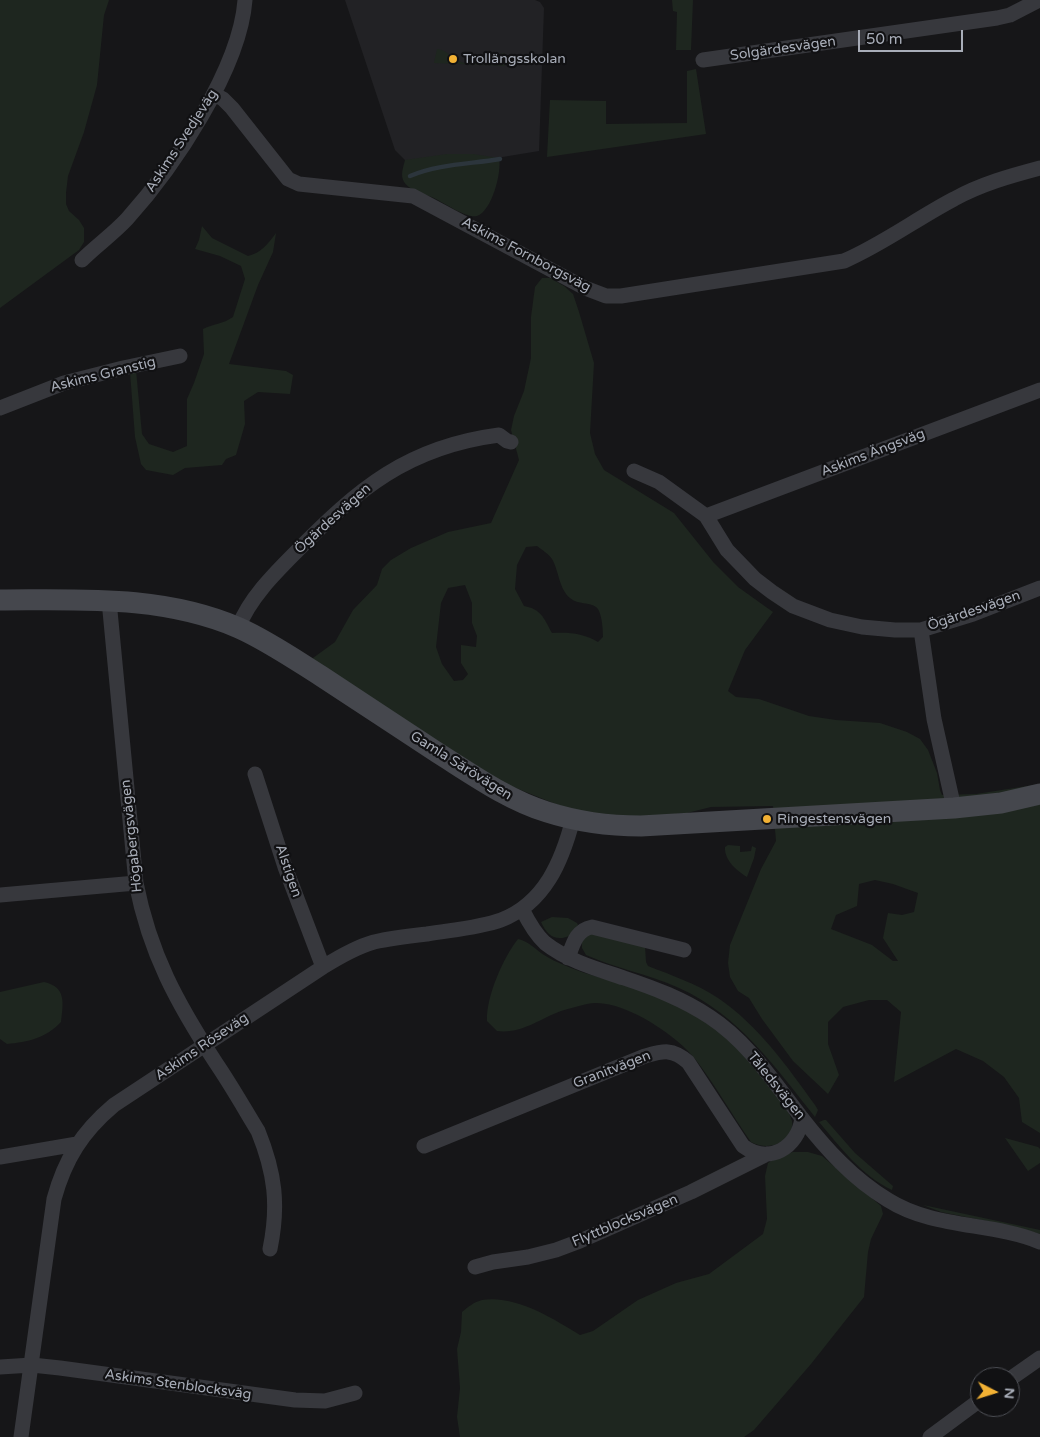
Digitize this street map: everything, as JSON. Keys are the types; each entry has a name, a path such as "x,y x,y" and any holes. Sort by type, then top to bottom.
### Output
{"street":[{"name":"Askims Svedjeväg","path":"82,260 126,220 174,158 214,94 237,40 245,0"},
{"name":"Solgärdesvägen","path":"703,60 997,18 1010,14 1038,0"},
{"name":"Askims Fornborgsväg","path":"214,94 223,99 232,108 292,182 413,196 585,288 606,296 621,296 844,261 870,250 929,213 972,190 1000,179 1040,168"},
{"name":"Askims Granstig","path":"0,408 64,383 180,356"},
{"name":"Askims Ängsväg","path":"706,516 1040,390"},
{"name":"Ögärdesvägen","path":"238,628 243,616 258,594 284,564 339,510 377,480 420,456 454,443 499,435 512,442"},
{"name":"Ögärdesvägen","path":"634,471 659,482 706,516 727,550 755,579 784,601 812,614 845,624 895,630 921,630 973,614 1040,588"},
{"name":"Gamla Särövägen","path":"0,600 110,600 172,608 208,617 238,628 266,642 309,668 501,792 546,812 574,820 610,825 641,826 954,808 1001,803 1040,794"},
{"name":"Högabergsvägen","path":"110,600 136,883 147,929 179,1004 258,1131 266,1149 274,1183 275,1198 275,1223 270,1249"},
{"path":"921,630 934,719 954,808"},
{"name":"Alstigen","path":"255,774 286,867 323,967"},
{"name":"Askims Röseväg","path":"21,1437 54,1199 65,1164 87,1130 114,1105 323,967 354,949 373,942 495,922 522,909 540,894 555,871 563,856 574,820"},
{"path":"0,895 136,883"},
{"name":"Tåledsvägen","path":"522,909 538,936 568,958 657,989 688,1004 726,1028 757,1060 802,1118 845,1168 888,1200 912,1212 939,1220 1011,1234 1040,1242"},
{"path":"568,958 579,933 584,928 592,927 684,950"},
{"name":"Granitvägen","path":"424,1146 645,1056 666,1052 680,1055 688,1062 743,1146 756,1153 767,1154"},
{"path":"767,1154 777,1152 794,1141 801,1126 802,1118"},
{"path":"0,1158 77,1144"},
{"name":"Flyttblocksvägen","path":"475,1267 556,1250 692,1192 767,1154"},
{"path":"1020,1372 1040,1358"},
{"name":"Askims Stenblocksväg","path":"0,1367 32,1365 295,1400 325,1400 355,1393"},
{"path":"930,1437 970,1407"}],"shaded area":[{"path":"0,0 109,0 104,15 97,85 84,132 68,176 66,193 66,204 69,211 79,220 84,228 84,242 79,250 0,308"},
{"name":"Trollängsskolan","path":"345,0 535,0 540,2 544,8 539,151 460,164 427,167 405,160 395,150"},
{"path":"672,0 693,0 691,50 676,50 677,12 673,11"},
{"path":"437,49 444,51 460,62 471,64 483,62 505,53 505,66 434,63"},
{"path":"696,69 706,134 547,157 550,100 606,101 606,124 687,123 687,71"},
{"path":"447,154 473,154 499,158 499,172 495,190 487,207 477,216 462,213 434,198 415,191 404,182 402,174 405,160"},
{"path":"202,226 212,238 248,256 260,250 276,233 273,252 258,285 229,364 286,371 293,375 290,394 258,392 244,401 245,424 236,455 226,459 222,465 185,468 173,475 146,470 141,464 135,437 130,372 136,370 142,434 149,444 173,452 187,446 187,399 204,354 203,329 233,317 245,279 241,266 220,256 195,249"},
{"path":"542,278 550,278 573,294 594,363 590,433 595,454 604,470 674,513 714,563 738,587 773,612 745,650 728,691 736,697 759,699 809,716 880,723 907,732 920,739 928,750 937,773 942,795 976,794 1040,784 1040,1133 1022,1122 1019,1098 1004,1077 983,1061 956,1049 894,1082 901,1012 887,1000 869,1000 843,1007 828,1022 828,1044 839,1075 828,1094 793,1061 749,998 738,991 730,977 728,963 730,945 761,869 776,841 773,806 711,807 687,813 630,818 573,811 506,784 313,663 313,658 335,642 353,610 377,585 382,569 391,560 411,548 448,532 491,523 519,460 511,430 514,416 524,391 531,358 531,317 535,287","holes":["537,546 552,559 566,594 573,600 593,605 598,609 602,621 603,637 598,642 576,634 552,633 538,612 524,606 515,589 517,565 526,547","465,585 472,603 472,623 477,636 476,647 461,645 461,663 468,674 463,680 454,681 442,664 436,647 441,603 448,588","875,880 918,893 914,912 902,915 888,913 883,938 898,961 893,961 872,945 831,929 836,915 857,906 859,884"]},
{"path":"728,845 740,846 740,852 751,851 752,846 756,848 747,877 729,861 725,852 725,847"},
{"path":"552,917 568,918 578,925 572,935 561,938 553,937 541,922"},
{"path":"590,933 645,946 648,966 701,988 733,1009 759,1033 794,1076 818,1110 815,1117 770,1061 738,1027 700,999 679,988 586,955 582,948 582,938"},
{"path":"518,939 570,968 632,987 672,1004 697,1017 721,1033 750,1062 782,1101 792,1121 792,1128 787,1137 780,1143 766,1146 751,1142 710,1080 687,1050 662,1029 631,1012 615,1006 600,1003 587,1004 561,1011 522,1028 497,1031 487,1021 489,1001 501,967"},
{"path":"44,982 51,984 60,992 63,1003 61,1022 49,1032 36,1038 7,1044 0,1039 0,992"},
{"path":"824,1120 855,1153 893,1186 892,1190 871,1177 852,1160 819,1122"},
{"path":"1005,1138 1038,1147 1040,1149 1040,1163 1028,1171"},
{"path":"793,1152 808,1152 822,1156 881,1206 883,1214 871,1239 868,1252 864,1297 811,1364 754,1430 744,1437 460,1437 457,1417 460,1388 457,1349 461,1332 462,1312 474,1303 495,1299 521,1304 533,1309 580,1335 593,1331 638,1300 676,1283 709,1274 763,1234 767,1219 765,1176 768,1163 777,1157"},
{"path":"923,1205 1040,1230 1040,1234 1011,1226 941,1212"}],"waterway":[{"path":"410,176 432,169 500,159"}],"place":[{"name":"Trollängsskolan","path":"453,59"},
{"name":"Ringestensvägen","path":"767,819"}]}
